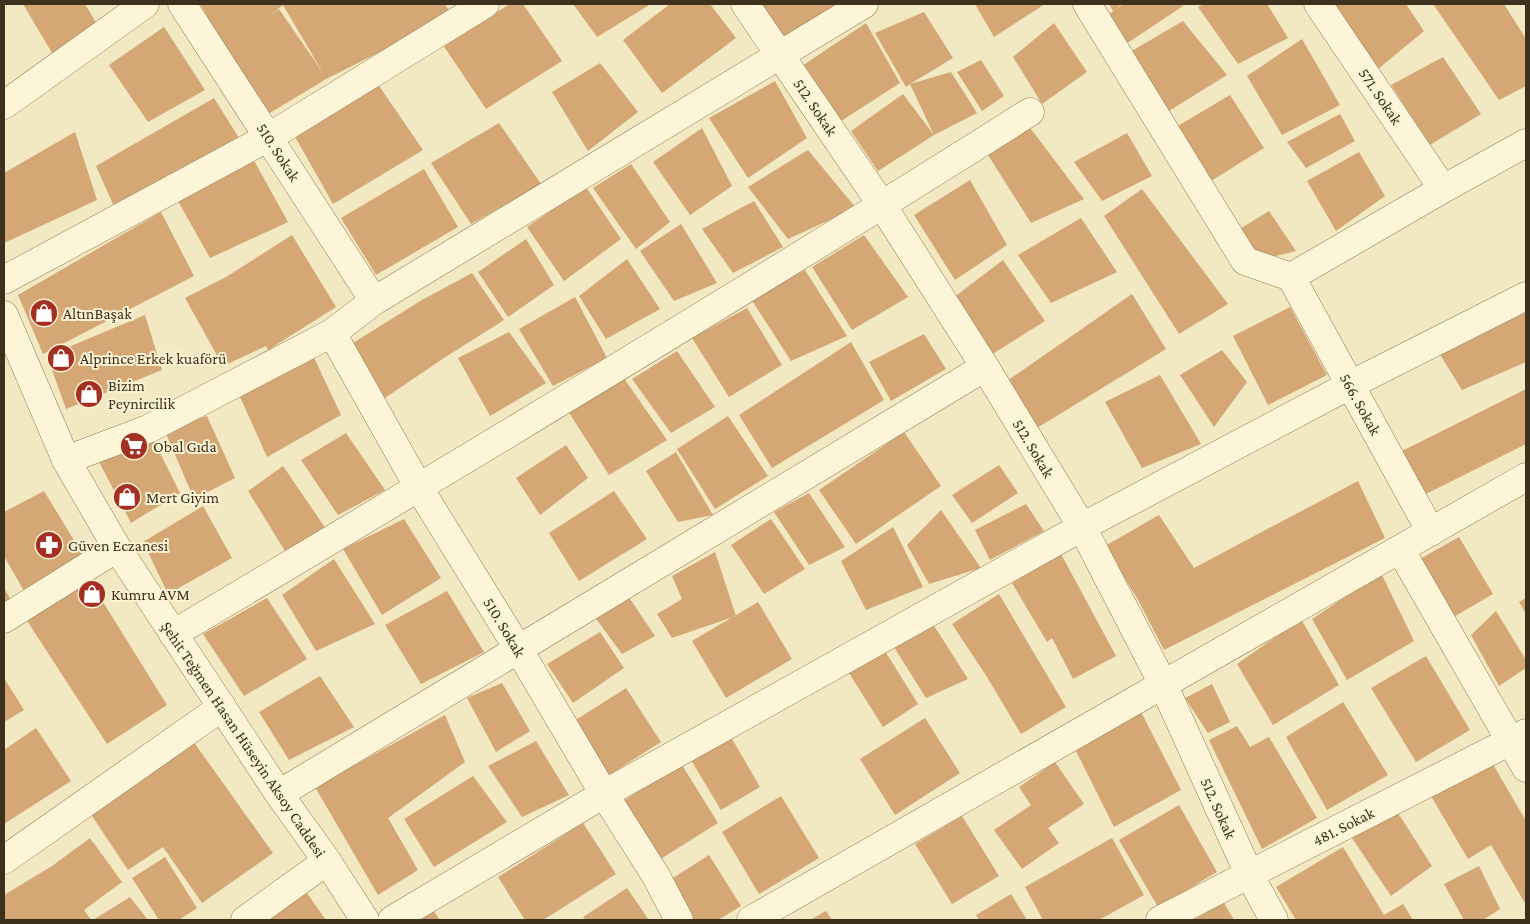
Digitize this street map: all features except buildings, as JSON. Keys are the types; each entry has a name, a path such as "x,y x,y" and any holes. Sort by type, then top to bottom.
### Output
{"street":[{"path":"4,105 145,4"},
{"name":"510. Sokak","path":"182,4 374,301"},
{"path":"4,280 269,137 485,4"},
{"name":"512. Sokak","path":"745,4 882,205 985,367 1082,527 1163,684 1249,874 1274,920"},
{"path":"66,460 148,430 332,333 374,301 864,4"},
{"path":"1087,4 1245,260 1291,276 1526,142"},
{"name":"571. Sokak","path":"1318,4 1443,188"},
{"path":"174,634 419,488 882,205 1030,112"},
{"name":"566. Sokak","path":"1291,276 1431,532"},
{"path":"392,920 604,794 1082,527 1350,385 1526,296"},
{"name":"Şehit Teğmen Hasan Hüseyin Aksoy Caddesi","path":"4,315 66,460 117,548 279,794 366,920"},
{"name":"510. Sokak","path":"332,333 419,488 519,650 604,794 656,876 679,920"},
{"path":"279,794 985,367"},
{"path":"751,920 1526,477"},
{"path":"4,619 117,548"},
{"path":"1400,549 1519,737 1526,768"},
{"path":"4,860 222,707"},
{"name":"481. Sokak","path":"1160,920 1519,737"},
{"path":"245,920 327,861"}],"place":[{"name":"AltınBaşak","path":"44,313"},
{"name":"Alprince Erkek kuaförü","path":"61,358"},
{"name":"Bizim Peynircilik","path":"89,394"},
{"name":"Obal Gıda","path":"134,446"},
{"name":"Mert Giyim","path":"127,497"},
{"name":"Güven Eczanesi","path":"49,545"},
{"name":"Kumru AVM","path":"92,594"}]}
